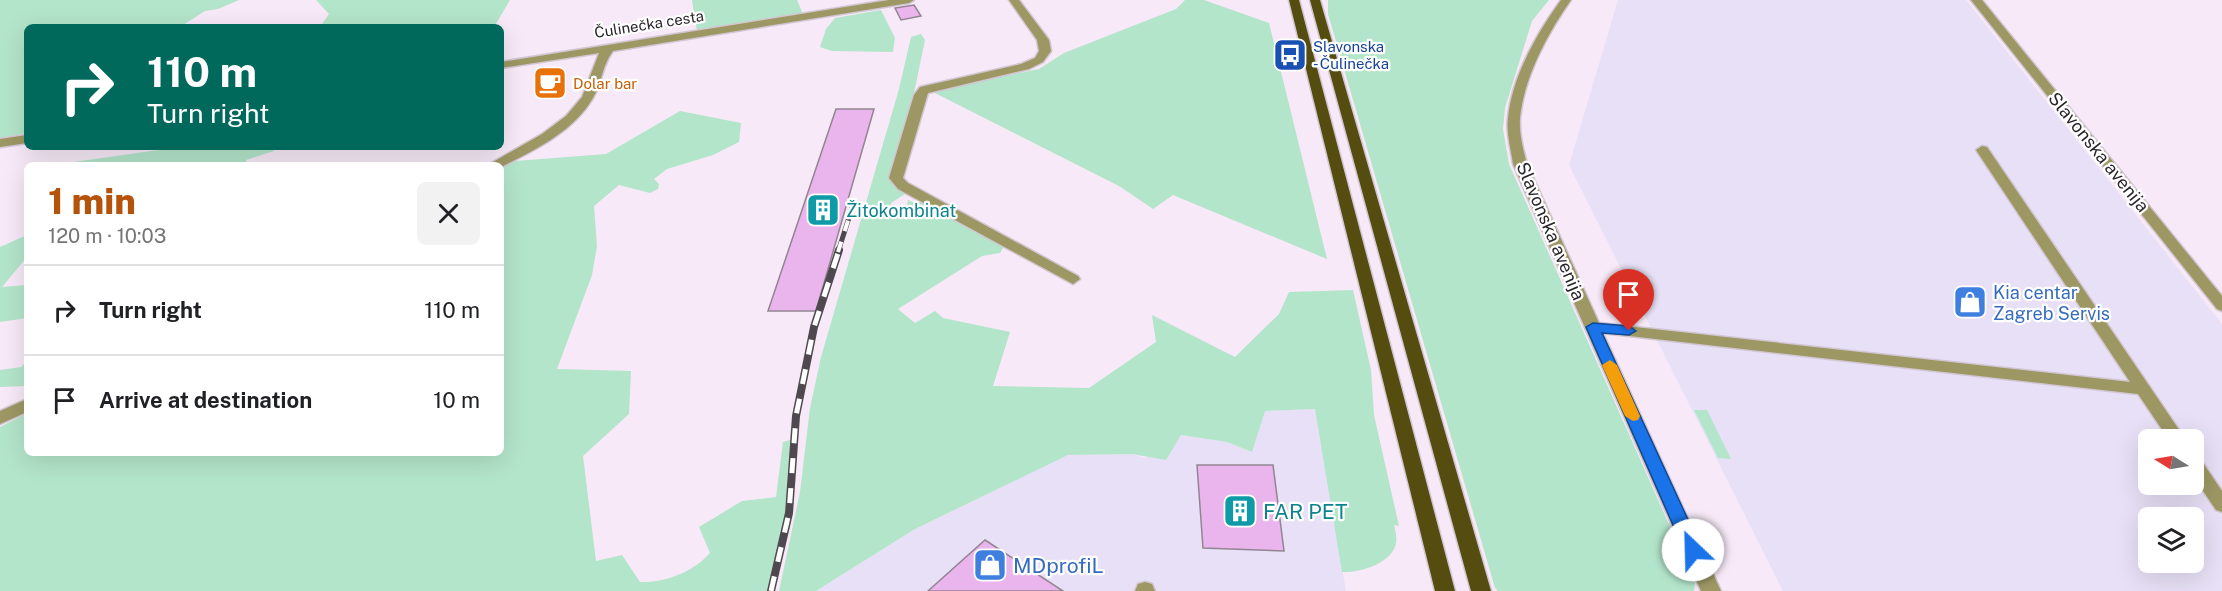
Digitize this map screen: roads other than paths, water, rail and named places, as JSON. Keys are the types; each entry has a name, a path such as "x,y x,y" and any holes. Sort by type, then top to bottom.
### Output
{"main road":[{"path":"1294,0 1445,591"},
{"path":"1315,0 1482,588"}],"street":[{"name":"Čulinečka cesta","path":"504,64 582,51 608,50 630,44 909,0"},
{"path":"1014,0 1042,40 1045,51 1039,60 1025,67 924,90 920,95 896,178 903,186 1073,279"},
{"name":"Slavonska avenija","path":"1566,0 1544,34 1519,95 1514,117 1520,164 1711,591"},
{"name":"Slavonska avenija","path":"1976,0 2222,306"},
{"path":"500,162 547,136 577,111 587,98 602,58 608,50"},
{"path":"0,143 24,139"},
{"path":"1982,150 2171,429"},
{"path":"1593,327 2144,389"},
{"path":"0,418 24,406"},
{"path":"2204,478 2222,504"}],"railway":[{"path":"838,252 853,205"},
{"path":"771,591 789,513 796,416 814,327 839,250"}],"place":[{"name":"Slavonska - Čulinečka","path":"1290,55"},
{"name":"Dolar bar","path":"550,83"},
{"name":"Žitokombinat","path":"823,210"},
{"name":"Kia centar Zagreb Servis","path":"1970,302"},
{"name":"FAR PET","path":"1240,511"},
{"name":"MDprofiL","path":"990,565"}]}
